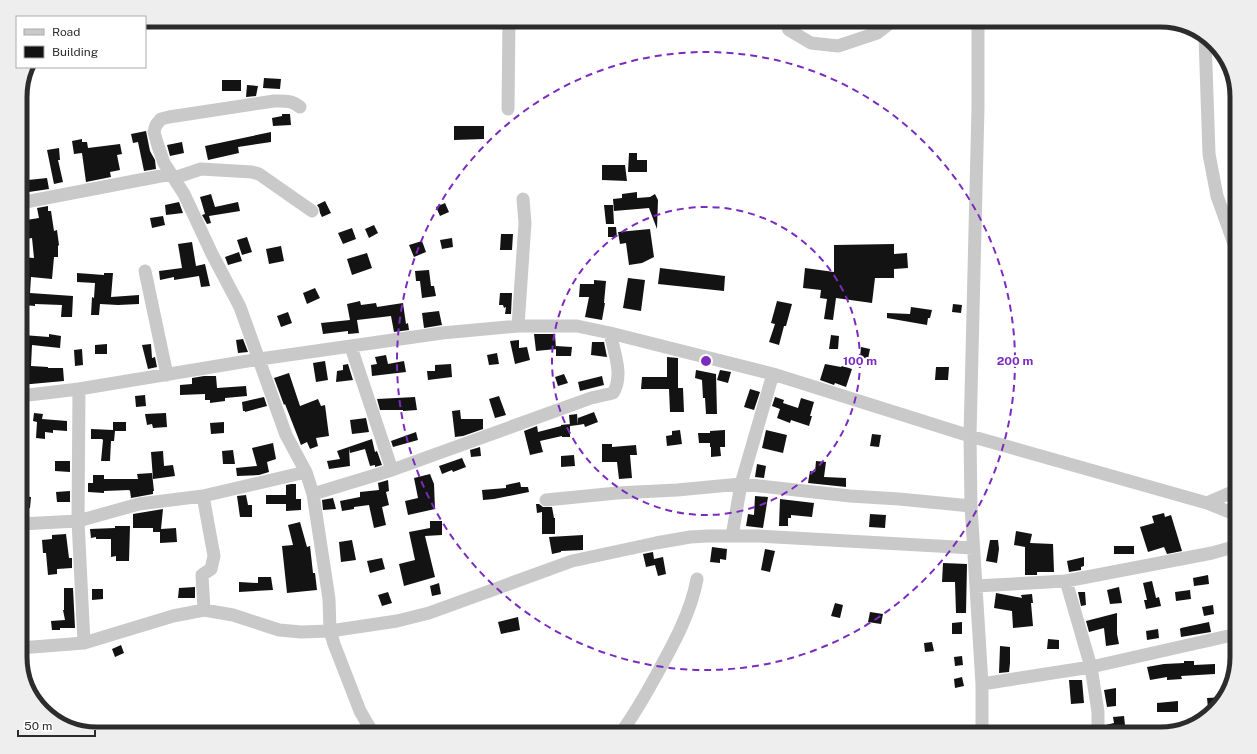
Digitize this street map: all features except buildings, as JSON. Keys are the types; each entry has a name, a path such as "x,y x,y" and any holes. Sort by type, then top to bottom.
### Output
{"street":[{"path":"508,109 509,27"},
{"path":"788,27 789,30 811,43 838,46 877,33 885,27"},
{"path":"978,27 978,107 970,436 971,506 982,684 982,727"},
{"path":"1205,44 1209,154 1217,196 1230,232"},
{"path":"300,107 290,101 274,101 169,117 161,119 156,125 154,132 164,163 184,194 222,274 240,307 260,359 286,435 306,472 313,494 329,599 330,631 360,711 369,727"},
{"path":"27,202 173,176 200,169 252,172 259,174 312,210"},
{"path":"518,326 525,223 523,199"},
{"path":"146,271 167,375"},
{"path":"27,395 167,375 260,359 442,334 518,326 577,326 773,374 970,436 1207,503 1230,512"},
{"path":"313,494 392,470 591,398 613,393 617,386 618,376 617,362 610,333"},
{"path":"351,347 392,470"},
{"path":"732,536 741,484 773,374"},
{"path":"79,388 78,521 84,644"},
{"path":"27,524 78,521 139,504 203,496 306,472"},
{"path":"546,500 741,484 850,496 971,506"},
{"path":"1207,503 1230,493"},
{"path":"203,496 214,556 211,569 202,575 204,610"},
{"path":"27,648 84,644 173,616 204,610 233,616 279,630 301,632 330,631 397,621 429,613 572,561 675,539 708,536 732,536 839,540 973,548"},
{"path":"976,586 1066,581 1212,553 1230,548"},
{"path":"625,727 634,715 676,639 695,591 697,579"},
{"path":"1066,581 1091,667 1098,712 1098,727"},
{"path":"982,684 1091,667 1230,636"}]}
